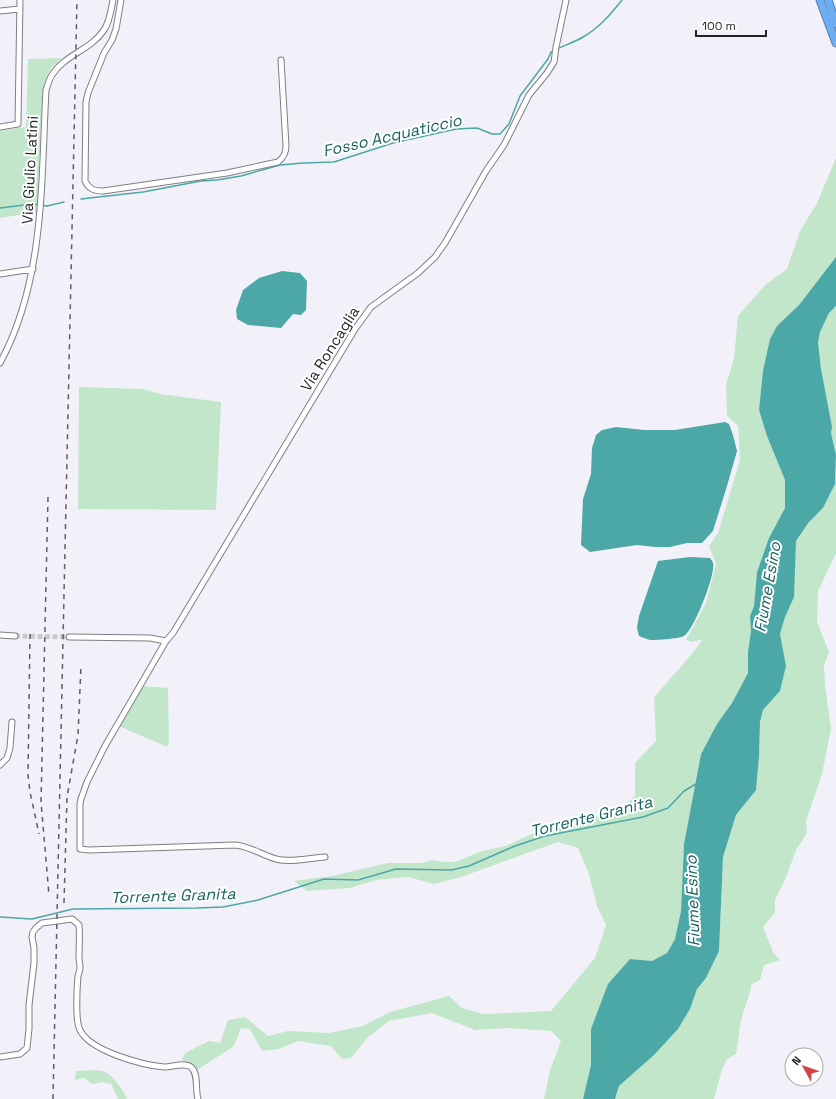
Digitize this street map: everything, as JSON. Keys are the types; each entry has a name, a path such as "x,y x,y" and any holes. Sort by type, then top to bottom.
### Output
{"highway":[{"path":"820,0 836,43"},
{"path":"828,0 836,24"}],"street":[{"path":"0,127 18,124 20,0"},
{"name":"Via Giulio Latini","path":"0,363 20,316 33,268 40,210 46,90 51,76 58,67 97,39 104,30 109,21 113,0"},
{"path":"121,0 116,29 112,40 104,53 88,93 86,102 84,181 89,188 96,191 227,173 278,162 283,158 286,151 281,60"},
{"name":"Via Roncaglia","path":"325,857 283,860 267,856 243,846 235,845 89,850 80,849 81,799 87,782 105,746 166,641 173,633 355,329 371,307 418,273 441,249 486,171 504,145 529,95 551,68 556,53 566,0"},
{"path":"0,11 20,9"},
{"path":"0,274 33,268"},
{"path":"0,635 15,636"},
{"path":"69,637 150,638 166,641"},
{"path":"0,765 7,758 10,748 12,722"},
{"path":"0,1057 20,1054 27,1048 29,1005 34,963 33,932 38,925 42,923 72,919 79,925 78,960 80,967 78,976 77,1020 79,1030 83,1036 103,1050 131,1060 163,1067 187,1065 191,1067 196,1076 198,1099"}],"green space":[{"path":"61,58 50,69 44,84 37,212 0,218 0,131 26,127 28,59"},
{"path":"836,158 836,257 799,305 777,326 763,371 759,410 767,436 785,480 785,508 769,538 757,572 754,606 750,616 751,631 748,652 748,673 732,703 717,724 701,754 684,844 681,911 675,939 667,953 652,961 630,959 591,1029 591,1065 583,1099 544,1099 550,1070 561,1041 551,1031 508,1028 475,1030 432,1013 389,1021 367,1038 351,1058 342,1059 331,1046 298,1041 279,1049 262,1051 250,1029 241,1028 234,1046 197,1070 182,1060 185,1053 209,1041 220,1043 228,1020 245,1017 268,1036 288,1031 329,1033 363,1026 390,1012 449,996 462,1008 484,1014 551,1011 595,958 606,925 597,906 589,874 578,848 558,842 461,877 434,884 408,877 376,880 350,888 307,891 294,881 332,876 388,863 422,863 432,860 455,862 482,851 506,846 536,832 583,819 620,812 635,795 635,763 656,741 654,698 703,639 692,642 686,640 706,603 716,564 709,546 718,533 740,460 738,426 727,416 726,385 734,358 738,316 765,285 787,269 800,231 817,203"},
{"path":"836,306 836,455 831,433 818,342 820,332 829,313"},
{"path":"79,387 143,389 160,394 221,402 216,510 78,509"},
{"path":"836,470 836,553 818,591 817,622 829,652 824,665 831,729 822,774 806,821 807,833 796,850 787,875 775,900 775,913 763,927 773,952 780,960 764,965 760,980 751,985 741,1020 736,1054 727,1059 722,1069 714,1099 615,1099 619,1086 654,1055 678,1029 690,1009 697,989 706,978 719,951 723,857 736,815 756,790 760,722 763,710 780,691 786,666 780,634 785,617 795,559 796,541 809,522 823,508 835,484"},
{"path":"143,686 168,688 169,742 167,747 119,726"},
{"path":"91,1070 105,1072 118,1084 127,1099 118,1099 111,1084 103,1082 92,1084 84,1078 75,1080 76,1071"}],"water":[{"name":"Fiume Esino","path":"836,257 836,306 829,313 820,332 818,342 821,369 832,427 831,433 836,455 835,484 823,508 809,522 796,541 794,597 785,617 780,634 786,666 780,691 763,710 760,722 756,790 736,815 723,857 719,951 706,978 697,989 690,1009 678,1029 654,1055 619,1086 615,1099 583,1099 591,1065 591,1029 608,984 630,959 652,961 667,953 675,939 681,911 684,844 701,754 717,724 732,703 748,673 748,652 751,631 750,616 754,606 757,572 769,538 785,508 785,480 767,436 759,410 763,371 770,339 777,326 799,305"},
{"path":"282,271 300,273 307,281 306,310 301,315 293,314 281,328 248,325 237,319 236,310 243,290 259,278"},
{"path":"725,422 729,424 737,451 713,531 702,543 687,543 670,547 637,545 590,552 581,545 583,499 591,474 592,448 596,435 602,430 616,427 644,430 675,430"},
{"path":"690,557 710,558 713,562 713,569 708,589 688,632 684,636 667,639 650,640 639,636 637,628 639,616 658,561"}],"waterway":[{"name":"Fosso Acquaticcio","path":"557,49 580,39 594,30 609,16 622,0"},
{"name":"Fosso Acquaticcio","path":"81,199 143,192 201,181 241,176 280,165 334,162 393,143 456,129 477,128 492,134 500,134 509,124 520,96 548,59 551,52 554,51"},
{"name":"Fosso Acquaticcio","path":"0,208 32,204 47,206 64,202"},
{"name":"Torrente Granita","path":"0,917 32,919 73,909 223,907 258,900 324,879 358,880 396,869 451,870 469,866 515,846 545,836 643,817 668,808 684,791 696,784"}],"tunnel":[{"path":"15,636 69,637"}],"railway":[{"path":"53,1099 77,0"},
{"path":"48,497 41,802 49,895"},
{"path":"30,634 28,775 39,834"},
{"path":"64,903 67,797 78,735 81,666"}]}
